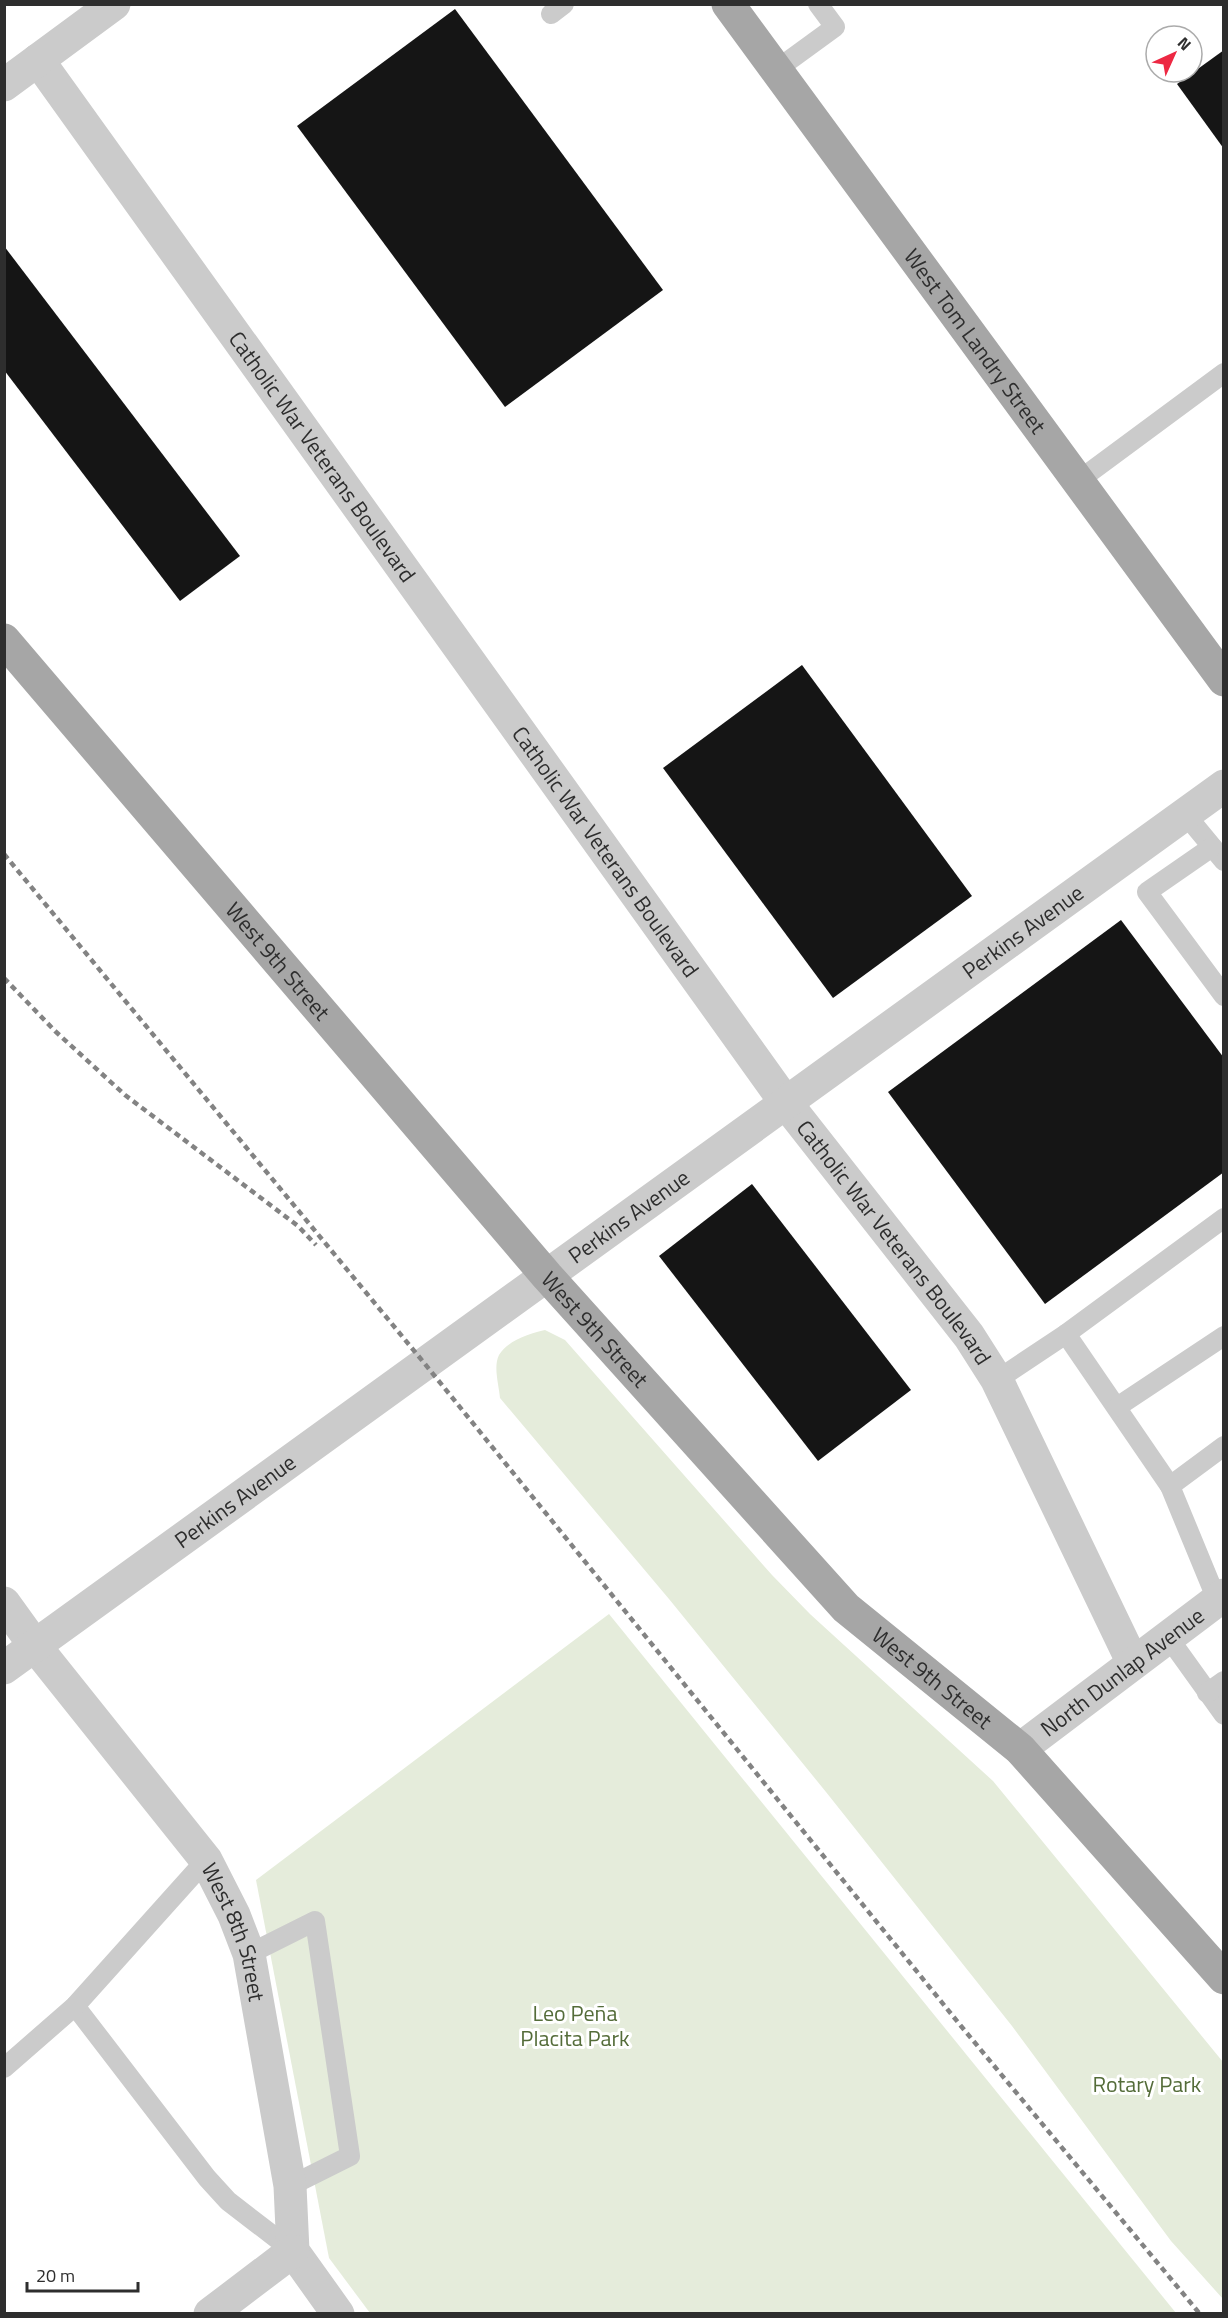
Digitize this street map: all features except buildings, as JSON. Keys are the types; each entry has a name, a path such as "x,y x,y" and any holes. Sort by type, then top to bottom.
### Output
{"main road":[{"name":"West Tom Landry Street","path":"728,4 1224,680"},
{"name":"West 9th Street","path":"4,640 548,1276 846,1608 1020,1749 1220,1967"}],"street":[{"path":"4,85 114,4"},
{"name":"Catholic War Veterans Boulevard","path":"38,60 786,1102 969,1336 997,1380 1133,1664"},
{"name":"Perkins Avenue","path":"4,1668 1224,786"},
{"name":"North Dunlap Avenue","path":"1020,1749 1220,1597"},
{"name":"West 8th Street","path":"4,1604 206,1860 234,1914 249,1954 290,2186 293,2251"},
{"path":"210,2313 293,2251 338,2313"}],"lane":[{"path":"776,70 835,27 818,4"},
{"path":"1078,481 1224,373"},
{"path":"1185,814 1218,854 1147,892 1224,996"},
{"path":"997,1380 1066,1334 1224,1218"},
{"path":"1066,1334 1170,1486 1220,1597"},
{"path":"1117,1407 1224,1336"},
{"path":"1170,1486 1224,1446"},
{"path":"1168,1637 1224,1715"},
{"path":"1207,1693 1224,1681"},
{"path":"4,2068 75,2006 206,1860"},
{"path":"249,1954 315,1921 350,2156 290,2186"},
{"path":"75,2006 207,2178 228,2201 293,2251"}],"green space":[{"name":"Rotary Park","path":"545,1330 565,1340 772,1575 810,1614 993,1781 1223,2062 1223,2299 1171,2241 1012,2026 826,1792 669,1599 500,1398 496,1370 499,1355 513,1342"},
{"name":"Leo Peña Placita Park","path":"609,1614 1176,2313 370,2313 329,2258 256,1880"}],"railway":[{"path":"4,854 425,1364 961,2026 1200,2314"},
{"path":"4,978 55,1031 125,1095 298,1226 316,1245"}]}
